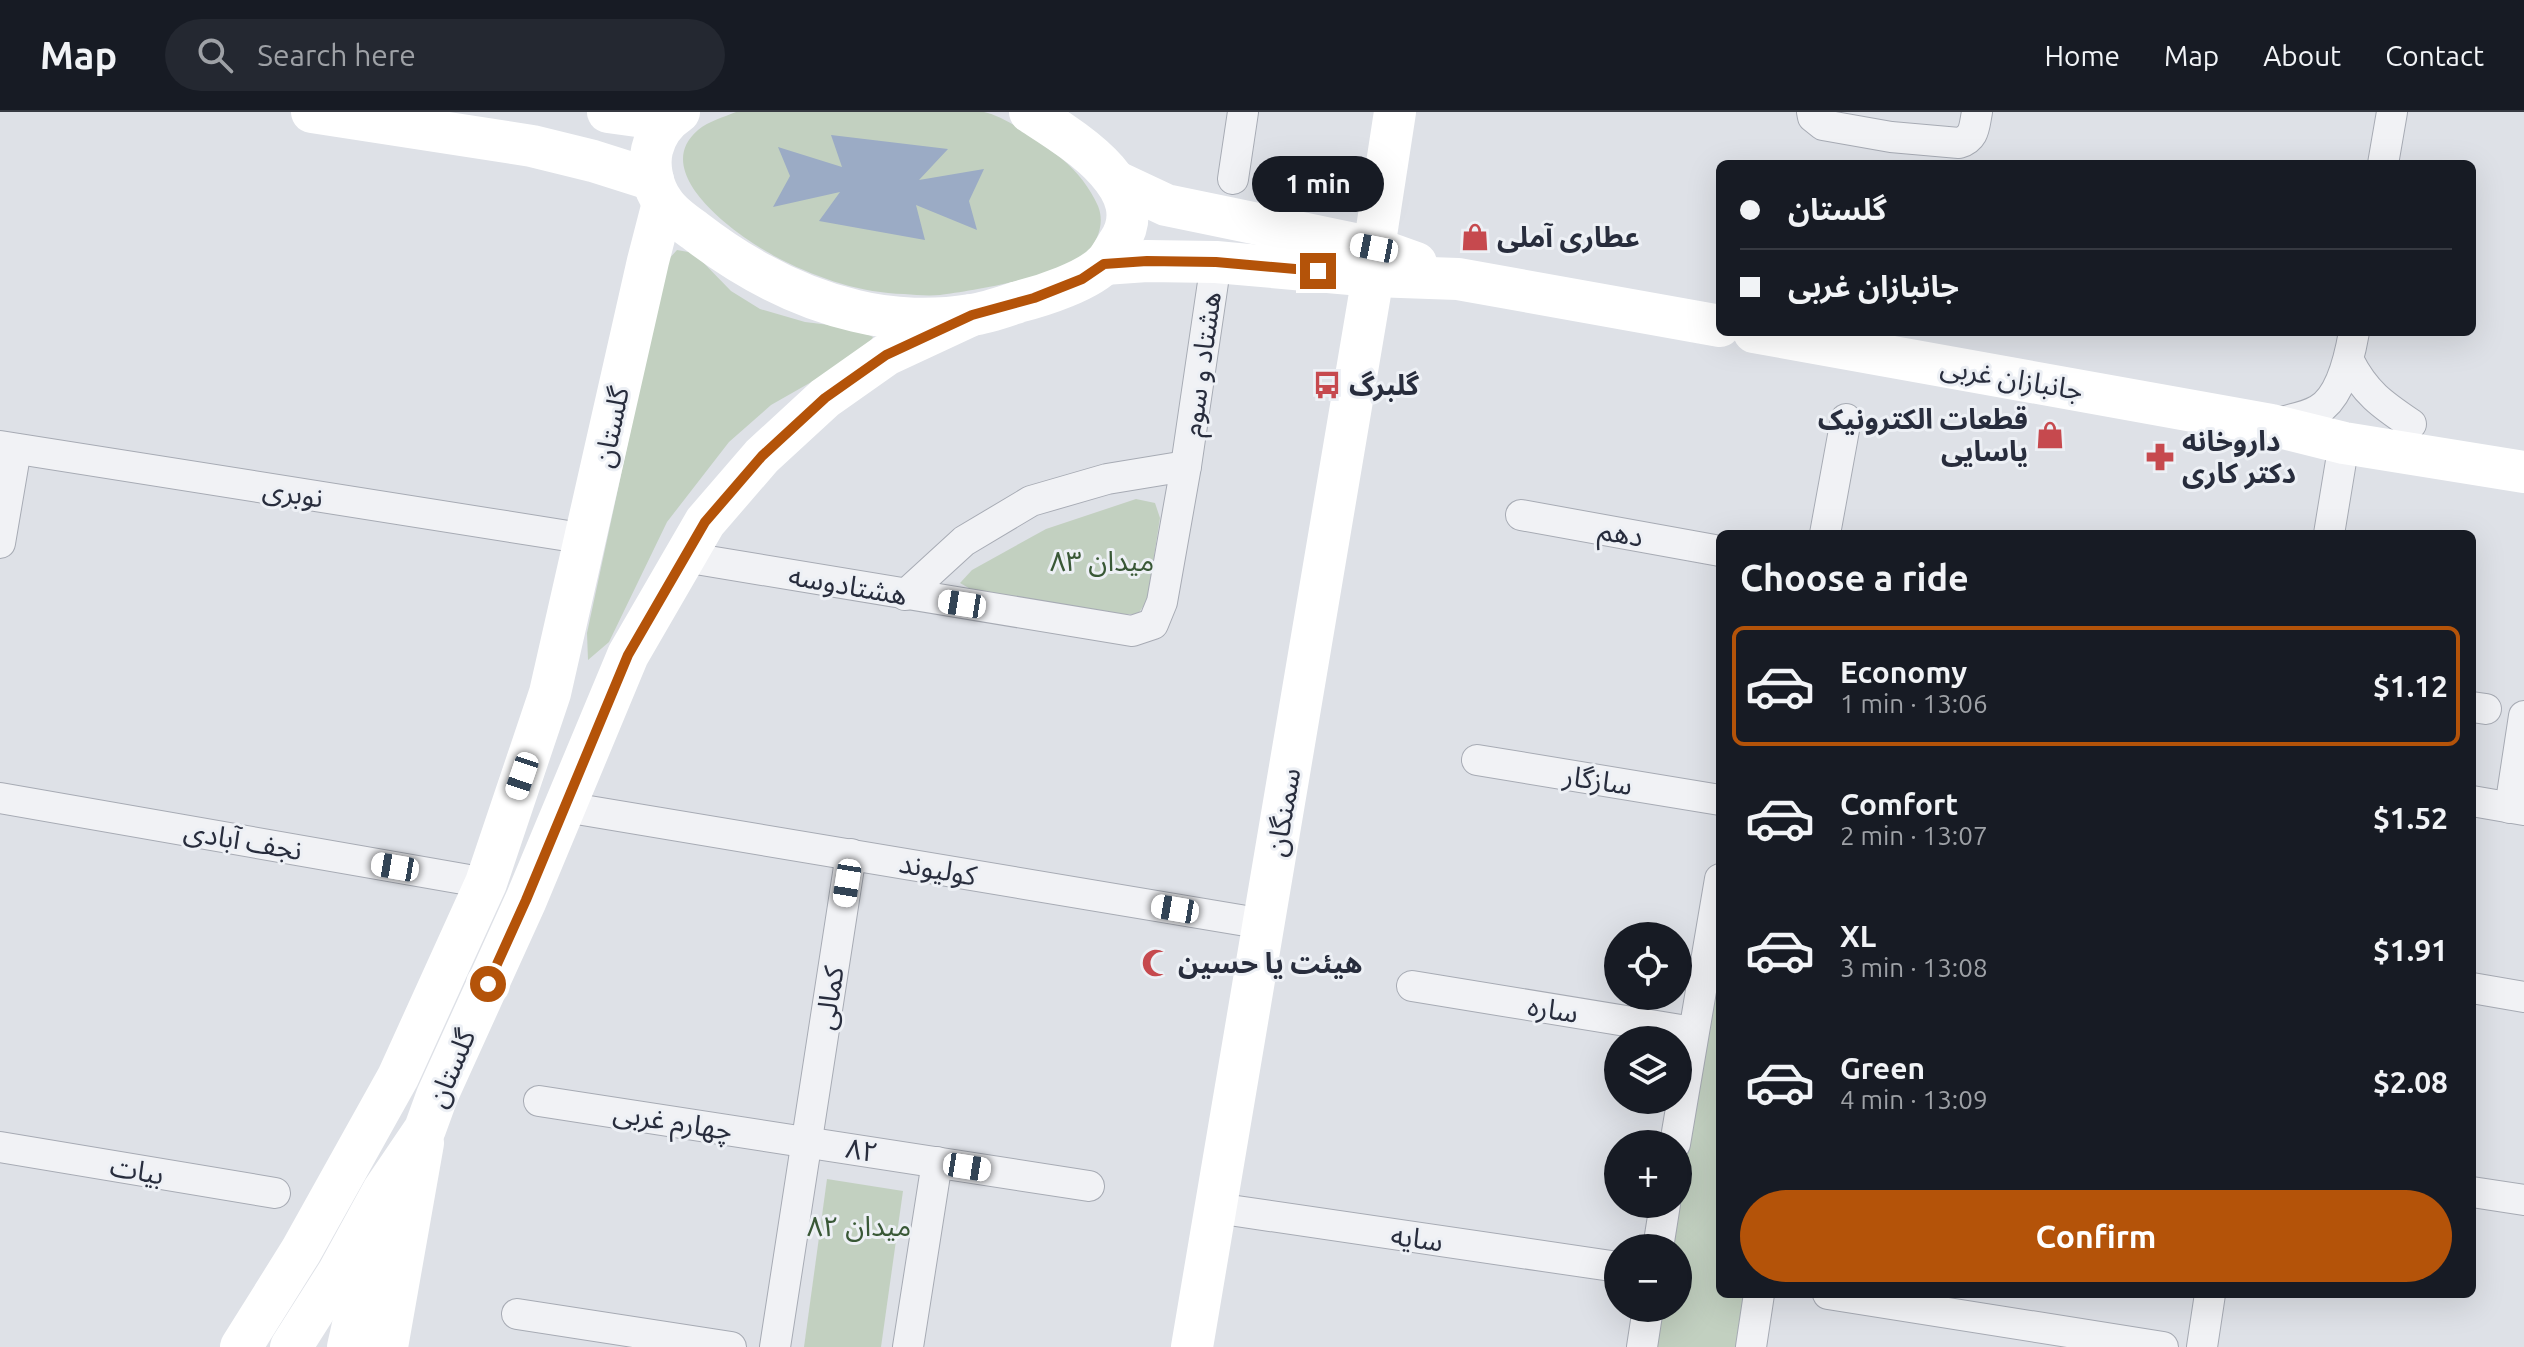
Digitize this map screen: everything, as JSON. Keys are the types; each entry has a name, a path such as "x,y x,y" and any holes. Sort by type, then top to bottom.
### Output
{"main road":[{"path":"312,112 532,146 593,161 658,191 687,225 726,255 810,298 859,312 904,317 972,315 1034,298 1082,279 1104,264 1125,232 1128,209 1117,182"},
{"path":"608,112 673,116"},
{"path":"1030,112 1093,157 1117,182 1166,205 1373,262 1716,325"},
{"name":"سمنگان","path":"1192,1347 1373,262 1395,112"},
{"name":"گلستان","path":"241,1347 301,1251 398,1077 486,883 550,693 648,261 658,191 650,159 654,141 673,116"},
{"path":"1104,264 1147,261 1373,262"},
{"name":"گلستان","path":"291,1347 338,1273 383,1191 425,1129 526,900 628,655 705,522 762,456 825,398 886,355 972,315"},
{"name":"جانبازان غربی","path":"1776,336 2271,425 2344,443 2524,472"},
{"path":"2344,443 2349,427 2360,419 2379,419 2524,443"},
{"path":"387,1347 425,1129"},
{"path":"348,1347 383,1191 354,1156"}],"street":[{"path":"1233,179 1243,112"},
{"path":"1812,112 1813,117 1823,125 1888,150 1968,140 1973,133 1977,112"},
{"path":"2384,160 2392,112"},
{"name":"هشتاد و سوم","path":"1153,624 1162,602 1186,466 1216,262"},
{"path":"2352,347 2359,381 2376,400 2411,424"},
{"name":"جانبازان غربی","path":"2271,425 2320,409 2338,386 2352,347"},
{"path":"1826,530 1846,419"},
{"path":"2330,530 2344,443"},
{"path":"0,543 8,447"},
{"name":"نوبری","path":"8,447 587,539"},
{"name":"هشتاد و سوم","path":"905,595 964,541 1031,501 1107,479 1186,466"},
{"name":"دهم","path":"1521,515 1716,550"},
{"name":"هشتادوسه","path":"684,557 1132,631 1153,624"},
{"path":"2476,802 2517,809 2524,716"},
{"name":"سازگار","path":"1477,760 1716,799"},
{"name":"نجف آبادی","path":"0,798 486,883"},
{"name":"کولیوند","path":"565,807 1264,924"},
{"name":"کمالی","path":"807,1142 851,854"},
{"path":"1677,1130 1716,902"},
{"name":"ساره","path":"1412,986 1693,1032"},
{"path":"2476,989 2524,997"},
{"name":"چهارم غربی","path":"539,1101 807,1142"},
{"name":"۸۲","path":"775,1347 807,1142 1089,1186"},
{"name":"بیات","path":"0,1147 275,1193"},
{"path":"908,1347 937,1162"},
{"path":"2476,1193 2524,1200"},
{"name":"سایه","path":"1216,1208 1604,1265"},
{"path":"1751,1347 1758,1298"},
{"path":"1853,1298 2163,1347"},
{"path":"2202,1347 2209,1298"},
{"path":"517,1314 731,1347"},
{"path":"1642,1347 1646,1322"}],"green space":[{"path":"736,112 984,112 993,115 1035,139 1078,174 1100,212 1097,238 1085,255 1057,270 973,290 936,295 888,293 826,279 782,260 747,239 707,206 692,186 684,167 685,148 702,127"},
{"path":"677,250 694,253 731,291 760,309 805,322 854,328 873,337 864,352 771,405 729,442 667,522 609,642 588,660 587,633 667,261"},
{"name":"میدان ۸۳","path":"1136,499 1155,503 1160,518 1147,601 1138,614 1116,614 974,591 960,583 972,570 1046,529"},
{"path":"1716,904 1716,1298 1758,1298 1751,1347 1642,1347 1646,1322 1692,1322 1692,1234 1664,1234 1672,1218 1692,1218 1692,1130 1680,1130 1683,1114 1692,1114 1692,1056"},
{"name":"میدان ۸۲","path":"827,1179 903,1191 881,1347 804,1347"}],"water":[{"path":"831,135 948,149 919,180 984,169 969,201 977,230 916,205 925,240 819,221 840,192 773,207 790,176 778,147 842,167"}],"place":[{"name":"عطاری آملی","path":"1475,237"},
{"name":"گلبرگ","path":"1327,385"},
{"name":"قطعات الکترونیک یاسایی","path":"2050,435"},
{"name":"داروخانه دکتر کاری","path":"2160,457"},
{"name":"هیئت یا حسین","path":"1156,963"}],"route":[{"path":"488,984 628,655 705,522 762,456 825,398 886,355 972,315 1034,298 1082,279 1104,264 1216,262 1318,271"}]}
